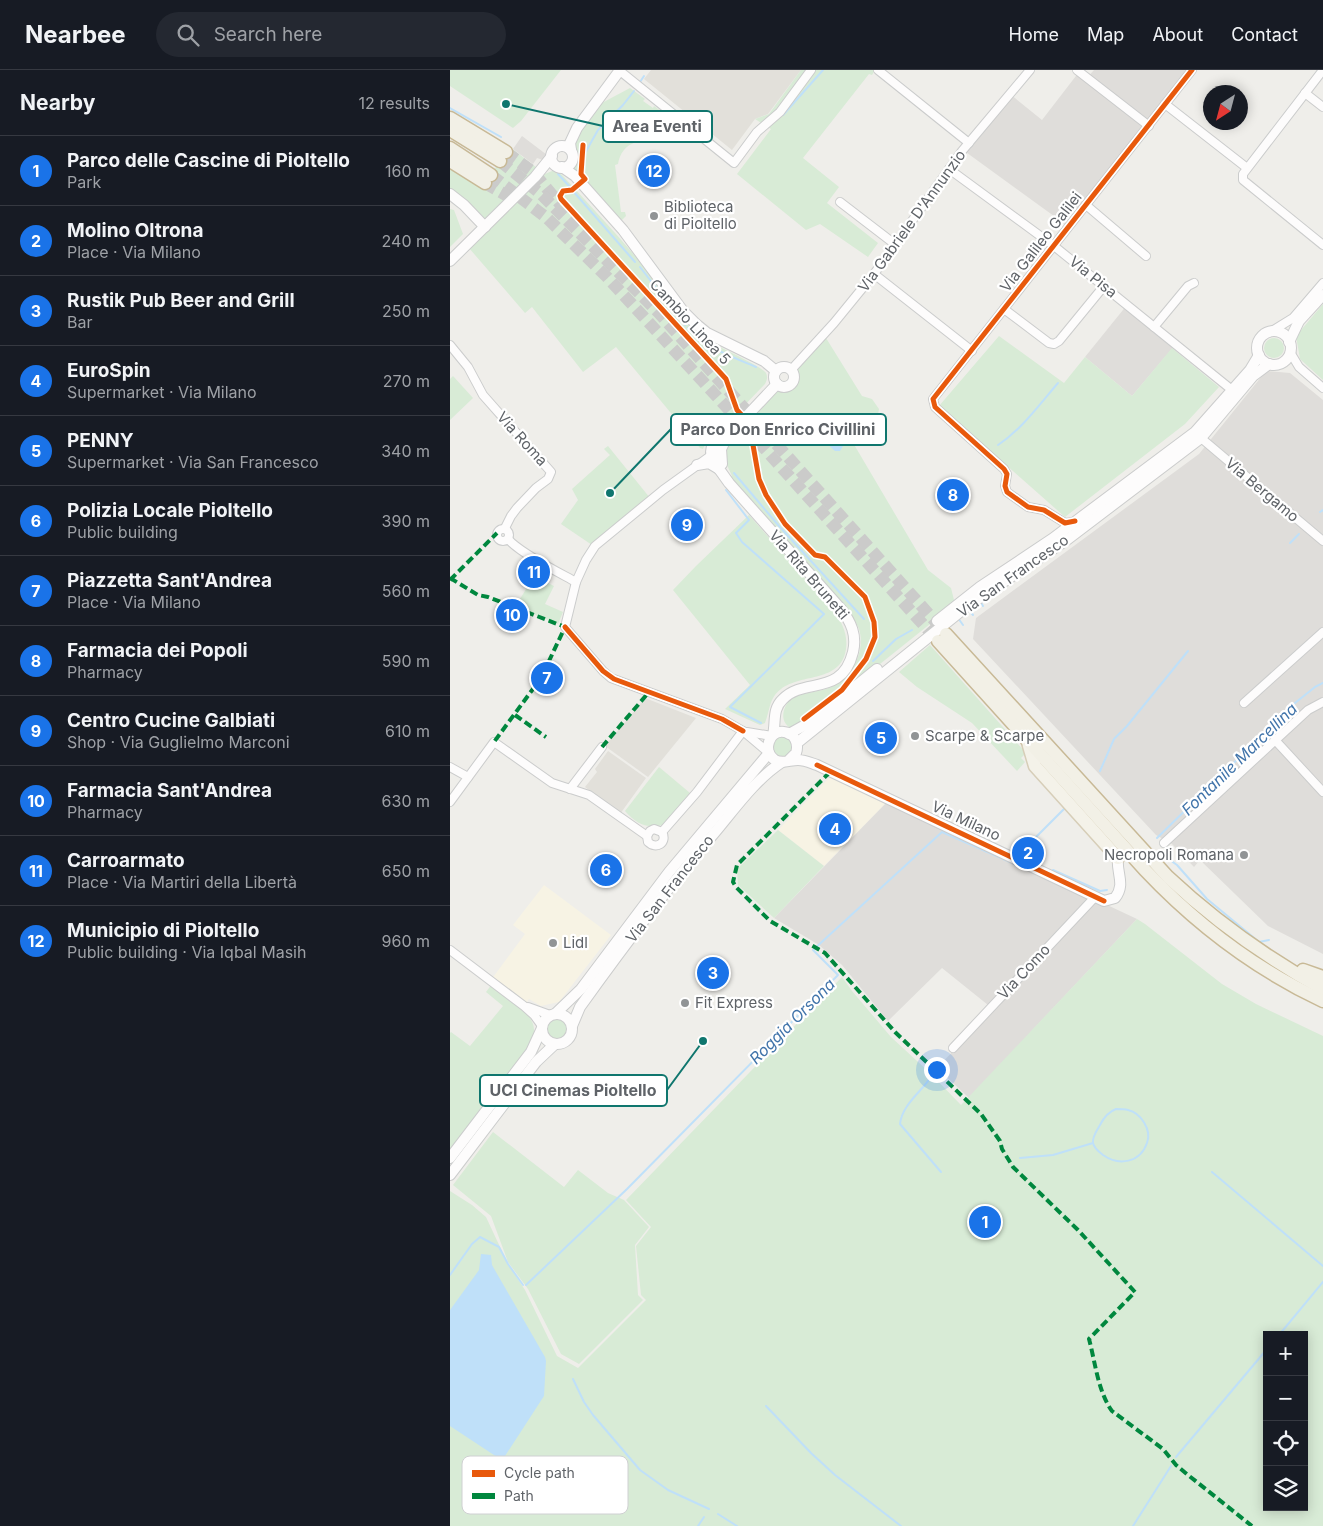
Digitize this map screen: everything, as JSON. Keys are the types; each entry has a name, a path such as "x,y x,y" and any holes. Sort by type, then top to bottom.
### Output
{"highway":[{"path":"450,118 503,157 450,130"},
{"path":"450,148 488,179 450,161"},
{"path":"1323,988 1252,945 1188,895 1160,869 1008,702 942,637 1027,739 1141,866 1184,909 1222,940 1254,962 1291,985 1323,1001"},
{"path":"1057,757 1177,878 1236,928 1282,960 1307,972 1323,977"}],"main road":[{"path":"1027,739 1035,766 1118,858"}],"street":[{"path":"535,177 577,128 620,70 734,162 757,132 780,112 811,70"},
{"path":"878,70 969,143"},
{"name":"Via Gabriele D'Annunzio","path":"716,451 746,415 777,384 783,387 792,383 794,376 791,370 834,323 874,274 949,169 1030,70"},
{"path":"1077,70 1148,126"},
{"name":"Via Galileo Galilei","path":"1051,515 1044,510 1028,507 1008,492 1005,486 1006,471 935,407 933,399 1192,70"},
{"path":"1323,70 1243,174 1243,180 1323,244"},
{"path":"1305,93 1323,107"},
{"path":"1165,104 1247,168"},
{"path":"577,128 570,143 573,156 571,169 575,176 624,230 683,311 707,332 764,361 776,370"},
{"path":"555,152 565,146 571,150"},
{"path":"555,152 554,163 575,176"},
{"path":"450,261 535,177 544,170 567,166 572,162"},
{"name":"Via Pisa","path":"949,169 1054,246 1232,390"},
{"path":"450,194 471,211 485,226"},
{"path":"840,202 896,245"},
{"path":"1086,205 1146,256"},
{"path":"874,274 972,351"},
{"path":"1276,332 1293,318 1323,283"},
{"path":"1154,327 1188,286 1194,284"},
{"path":"1004,309 1049,343 1055,344 1059,342 1104,286"},
{"path":"1299,321 1276,332 1265,334 1259,340 1257,347 1263,361 1275,365 1282,363 1288,357 1299,321 1323,294"},
{"path":"1276,332 1285,336 1293,360 1298,366 1323,388"},
{"name":"Via Roma","path":"450,345 468,367 483,395 551,472 548,479 536,488 511,516 505,528 509,533 508,539 537,560 576,582"},
{"name":"Via San Francesco","path":"787,733 819,716 980,587 1052,539 1195,432 1252,367 1259,355"},
{"name":"Via San Francesco","path":"797,746 966,607 1068,538 1201,438 1253,376 1269,364"},
{"path":"777,384 774,379 776,370 783,366 791,370"},
{"name":"Via Bergamo","path":"1201,438 1323,541"},
{"path":"716,451 663,490 595,546 576,582 566,627 601,669 611,678 722,719 743,731 774,759 785,761 795,756 797,746 794,738 787,733 778,720 778,704"},
{"name":"Via Rita Brunetti","path":"716,451 721,472 740,497 841,609 851,623 854,632 853,653 848,665 841,674 826,683 792,692 785,696 778,704"},
{"path":"697,465 708,463 721,472"},
{"path":"1051,515 1065,523 1075,521"},
{"path":"1051,515 1057,530 1052,539"},
{"path":"1244,703 1323,632"},
{"path":"1164,844 1308,710 1323,702"},
{"path":"773,736 774,715 778,704"},
{"path":"743,731 773,736"},
{"path":"662,832 697,792 743,731"},
{"path":"769,753 768,743 773,736 778,733 787,733"},
{"path":"1275,740 1323,792"},
{"path":"450,802 494,742 552,783 580,790 592,796 647,836 649,844 658,846 664,840 662,832"},
{"name":"Via Milano","path":"797,746 817,765"},
{"path":"570,789 602,747"},
{"name":"Via San Francesco","path":"553,1014 581,989 668,872 769,753"},
{"name":"Via Milano","path":"785,761 799,760 817,765 1100,899"},
{"name":"Via San Francesco","path":"572,1026 580,1007 678,877 736,807 771,770 785,761"},
{"path":"450,767 468,777"},
{"path":"647,836 654,829 662,832"},
{"path":"1100,899 1113,900 1117,896 1121,885 1118,858"},
{"name":"Via Como","path":"953,1048 1100,899"},
{"path":"450,950 534,1015 542,1027 545,1039 555,1044 568,1040 572,1026 570,1020 565,1016 524,1006"},
{"path":"450,1158 531,1052 545,1020 553,1014"},
{"path":"450,1174 536,1062 555,1044"}],"shaded area":[{"path":"651,70 801,70 768,114 755,119 732,150 644,79"},
{"path":"1094,70 1192,70 1069,227 963,150 1010,94 1042,120 1079,72 1087,78"},
{"path":"522,136 547,155 543,160 537,158 533,164 513,149"},
{"path":"1127,305 1176,344 1132,396 1085,357"},
{"path":"1266,371 1290,373 1323,400 1323,954 1268,926 1200,860 1194,867 1172,844 1156,835 973,639 976,618 1199,454"},
{"path":"645,698 696,718 648,777 605,746"},
{"path":"608,751 646,778 620,814 585,787 597,772 595,769"},
{"path":"833,776 887,802 824,866 778,830"},
{"path":"887,802 1137,919 1026,1037 1079,1086 984,1112 937,1068 993,1009 942,968 888,1021 842,965 819,945 774,918"},
{"path":"544,885 611,935 559,1002 541,1006 529,999 524,1006 491,980 525,934 513,925"}],"green space":[{"path":"450,70 561,70 521,121 513,128 450,86"},
{"path":"801,70 875,70 872,75 869,74 803,158 839,187 827,203 878,243 868,257 820,224 806,230 737,174 771,129 755,119 769,114"},
{"path":"630,88 645,99 643,101 665,114 662,118 679,131 636,139 636,142 626,148 620,156 618,164 615,165 621,212 625,212 626,216 622,220 580,173 576,174 572,166 577,134 600,104"},
{"path":"510,147 537,168 487,218 484,218 450,192 450,166 482,187"},
{"path":"552,171 559,172 616,233 693,329 707,340 766,373 765,384 715,436 706,442 703,449 700,448 616,347 583,372 532,307 525,313 469,248 545,174"},
{"path":"450,209 454,210 463,234 450,247"},
{"path":"1323,304 1323,380 1300,359 1296,336"},
{"path":"999,336 1064,383 1085,357 1132,396 1172,348 1219,387 1185,424 1065,517 939,406"},
{"path":"826,338 862,396 872,399 879,409 877,420 849,436 928,570 951,588 955,604 815,716 791,728 784,721 783,717 783,712 790,700 803,694 827,689 839,683 856,663 861,646 861,637 853,618 842,603 730,477 732,476 727,465 724,450"},
{"path":"1274,338 1281,341 1284,348 1281,355 1274,358 1267,355 1264,348 1267,341"},
{"path":"453,376 473,398 450,420 450,379"},
{"path":"608,446 650,498 592,545 561,524 578,500 572,489 610,455 604,449"},
{"path":"749,515 833,610 844,628 846,638 843,660 837,667 820,676 790,684 781,689 772,700 765,723 760,725 725,709 750,685 673,590"},
{"path":"539,568 544,571 540,579 554,586 545,604 563,612 558,624 515,607"},
{"path":"930,645 1026,753 1021,758 1025,762 1017,771 972,723 917,687 899,672"},
{"path":"782,737 789,740 792,747 789,754 782,757 775,754 772,747 775,740"},
{"path":"659,767 690,793 663,825 651,826 641,824 625,811"},
{"path":"778,830 824,866 774,918 738,885 737,869"},
{"path":"1137,919 1222,984 1256,1004 1323,1036 1323,1526 450,1526 450,1191 472,1205 486,1217 508,1264 525,1290 557,1356 578,1368 646,1300 641,1295 636,1246 651,1227 626,1200 842,977 891,1037 961,1105"},
{"path":"492,984 525,1011 533,1025 534,1034 526,1050 450,1150 450,1033 470,1046 503,1006 486,992"},
{"path":"553,1019 561,1019 567,1025 567,1033 561,1039 553,1039 547,1033 547,1025"},
{"path":"493,1132 564,1187 578,1170 608,1193 624,1200 649,1227 635,1245 638,1295 643,1300 579,1364 561,1354 528,1289 508,1262 491,1216 453,1185"}],"water":[{"path":"831,423 838,428 843,446 840,451 835,451 814,432 818,426"},
{"path":"481,1254 491,1255 492,1265 546,1361 544,1396 505,1456 495,1456 450,1426 450,1310 479,1270"}],"waterway":[{"path":"783,115 823,70"},
{"path":"640,82 644,76"},
{"path":"585,153 598,130 634,91"},
{"path":"450,108 501,137"},
{"path":"558,174 569,186"},
{"path":"573,191 635,262"},
{"path":"640,267 685,325"},
{"path":"688,328 711,346 756,367"},
{"path":"998,445 1023,424 1058,383"},
{"path":"734,473 779,526 864,619"},
{"path":"726,490 749,520 736,533 742,542 824,614 730,707 761,723"},
{"name":"Roggia Orsona","path":"1290,543 1299,534"},
{"path":"980,601 983,606"},
{"path":"968,609 973,615"},
{"path":"958,618 963,625"},
{"path":"873,661 896,639 912,630"},
{"name":"Roggia Orsona","path":"1100,771 1114,739 1127,726 1188,651"},
{"name":"Fontanile Marcellina","path":"1157,838 1295,703 1323,683"},
{"name":"Roggia Orsona","path":"1024,860 1035,838 1065,808"},
{"name":"Roggia Orsona","path":"526,1285 627,1189 838,975 813,950 942,832 1019,866"},
{"path":"1170,860 1177,865 1207,899 1259,942 1269,940"},
{"name":"Fontanile Marcellina","path":"1053,870 1100,891 1107,890"},
{"name":"Fontanile Marcellina","path":"931,1077 904,1111 900,1124 941,1172"},
{"path":"1116,1109 1133,1112 1141,1118 1147,1128 1148,1138 1144,1150 1128,1161 1116,1161 1103,1155 1094,1147 1093,1143 1094,1136 1103,1120 1108,1113 1116,1109"},
{"path":"1020,1158 1053,1155 1093,1143"},
{"path":"1212,1172 1323,1266"},
{"path":"450,1275 472,1244 480,1237 499,1247 523,1285"},
{"path":"1282,1331 1323,1282"},
{"path":"1176,1457 1263,1354"},
{"name":"Roggia Orsona","path":"573,1379 584,1402 593,1415 640,1470 668,1490 709,1509"},
{"path":"766,1406 835,1475 901,1526"},
{"path":"1133,1526 1171,1466"},
{"name":"Roggia Orsona","path":"718,1514 737,1526"},
{"path":"698,1526 704,1517"}],"tunnel":[{"path":"506,152 533,172 560,204"},
{"path":"500,161 542,195 658,312 943,630"},
{"path":"491,175 547,218 607,277 938,641"},
{"path":"485,183 511,198"}],"marked path":[{"path":"450,580 497,533"},
{"path":"450,578 478,595 488,597 565,627 541,678 494,742"},
{"path":"602,747 649,692"},
{"path":"515,715 546,737"},
{"path":"830,772 737,865 733,882 770,921 825,953 895,1032 981,1114 1000,1141 1002,1149 1013,1167 1078,1230 1135,1292 1089,1339 1103,1395 1112,1411 1163,1449 1176,1465 1252,1526"}],"cycle path":[{"path":"1075,521 1065,523 1044,510 1028,507 1007,492 1005,486 1007,474 1004,469 935,407 933,399 1192,70"},
{"name":"Cambio Linea 5","path":"583,145 581,174 585,179 572,190 563,191 560,196 561,199 726,379 737,410 748,422 759,479 766,495 785,524 815,555 825,557 865,597 874,622 875,637 866,659 842,690 804,719"},
{"path":"565,627 603,671 614,679 722,719 743,731"},
{"path":"817,765 1104,901"}],"place":[{"name":"Area Eventi","path":"506,104"},
{"name":"Municipio di Pioltello","path":"654,171"},
{"name":"Biblioteca di Pioltello","path":"654,216"},
{"name":"Parco Don Enrico Civillini","path":"610,493"},
{"name":"Farmacia dei Popoli","path":"953,495"},
{"name":"Centro Cucine Galbiati","path":"687,525"},
{"name":"Carroarmato","path":"534,572"},
{"name":"Farmacia Sant'Andrea","path":"512,615"},
{"name":"Piazzetta Sant'Andrea","path":"547,678"},
{"name":"Scarpe & Scarpe","path":"915,736"},
{"name":"PENNY","path":"881,738"},
{"name":"EuroSpin","path":"835,829"},
{"name":"Molino Oltrona","path":"1028,853"},
{"name":"Necropoli Romana","path":"1244,855"},
{"name":"Polizia Locale Pioltello","path":"606,870"},
{"name":"Lidl","path":"553,943"},
{"name":"Rustik Pub Beer and Grill","path":"713,973"},
{"name":"Fit Express","path":"685,1003"},
{"name":"UCI Cinemas Pioltello","path":"703,1041"},
{"name":"Parco delle Cascine di Pioltello","path":"985,1222"}]}
